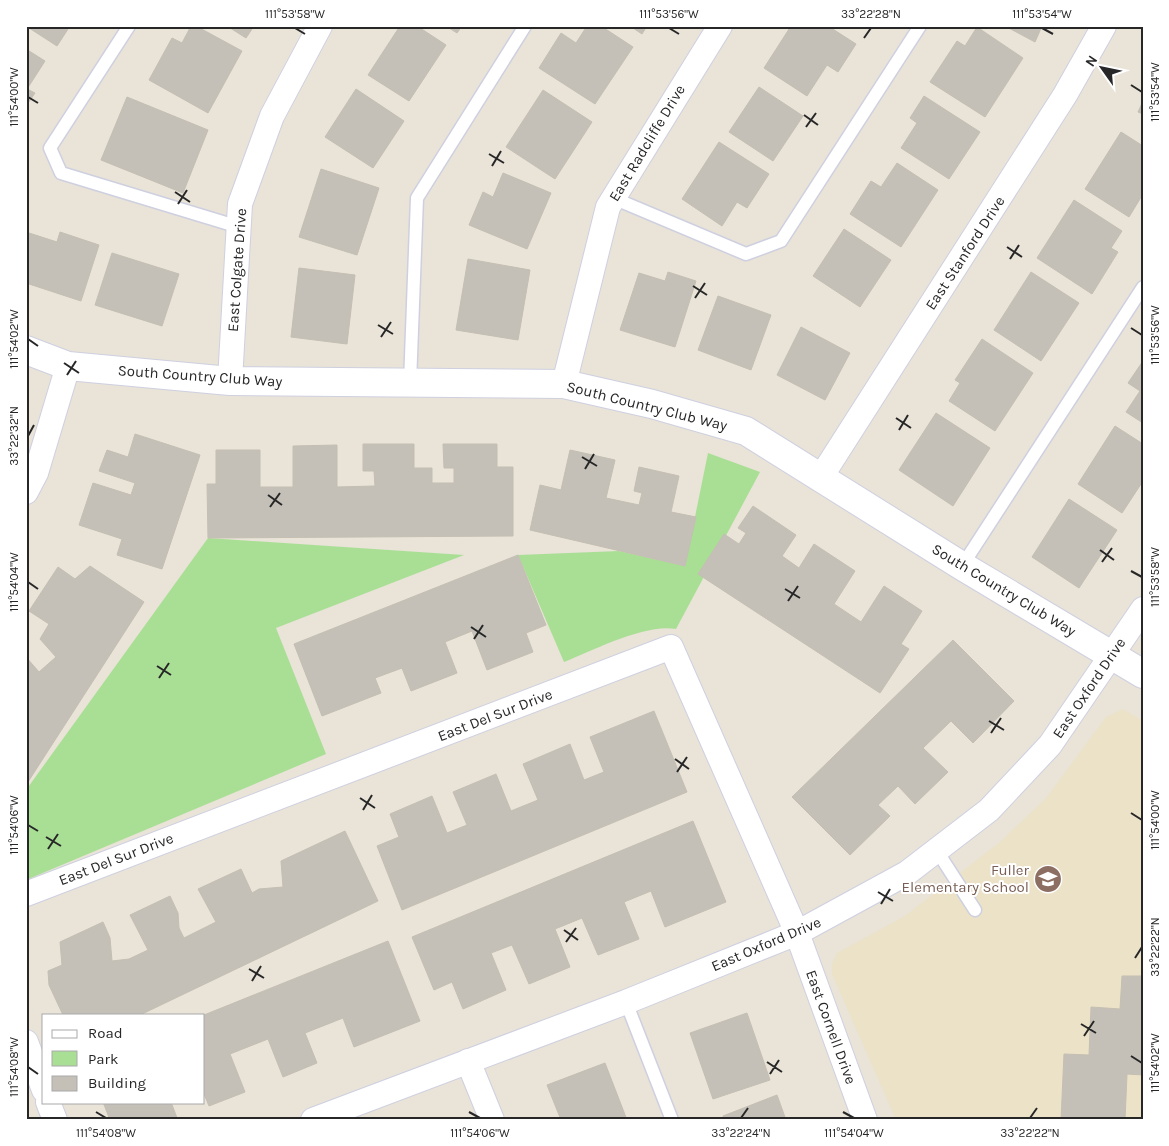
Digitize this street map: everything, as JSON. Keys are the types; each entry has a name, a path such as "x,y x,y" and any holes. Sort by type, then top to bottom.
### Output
{"street":[{"name":"East Colgate Drive","path":"230,381 240,204 272,116 320,26"},
{"name":"East Radcliffe Drive","path":"564,384 608,207 720,26"},
{"name":"East Stanford Drive","path":"821,477 1060,104 1104,26"},
{"name":"South Country Club Way","path":"26,350 68,366 230,381 564,384 652,404 746,432 962,566 1143,674"},
{"path":"26,492 36,473 68,366"},
{"name":"East Oxford Drive","path":"313,1120 626,1002 797,933 907,873 989,810 1050,745 1143,609"},
{"name":"East Del Sur Drive","path":"26,894 671,648 797,933"},
{"name":"East Cornell Drive","path":"797,933 865,1120"},
{"path":"26,1042 42,1085"},
{"path":"468,1061 492,1120"},
{"path":"49,1104 55,1120"}],"lane":[{"path":"129,26 50,148 61,173 239,227"},
{"path":"410,383 417,198 525,26"},
{"path":"613,198 746,254 781,241 920,26"},
{"path":"962,566 1143,287"},
{"path":"937,851 975,910"},
{"path":"626,1002 672,1120"}],"shaded area":[{"name":"Fuller Elementary School","path":"1123,709 1143,721 1143,1120 896,1120 832,974 832,964 837,953 905,916 1000,842 1046,798 1106,717"}],"green space":[{"path":"708,453 760,472 676,629 664,628 635,634 564,662 518,555 619,551 685,566"},
{"path":"208,538 464,555 276,628 326,754 26,880 26,790"}],"building":[{"path":"26,26 70,26 57,46"},
{"path":"191,26 196,26 242,51 208,113 149,80 172,38 182,43"},
{"path":"227,26 254,26 246,38"},
{"path":"400,26 417,26 446,45 409,101 368,75"},
{"path":"446,26 462,26 457,33"},
{"path":"587,26 601,26 633,47 595,104 539,68 561,33 576,43"},
{"path":"630,26 647,26 642,34"},
{"path":"791,26 828,26 856,44 838,72 827,65 807,96 764,68"},
{"path":"1005,26 1042,26 1035,42"},
{"path":"977,27 1023,58 985,117 930,82 957,41 965,46"},
{"path":"26,49 45,61 27,89 35,93 26,106"},
{"path":"759,87 803,116 773,161 729,132"},
{"path":"356,89 404,121 373,168 325,137"},
{"path":"543,90 592,122 555,179 506,147"},
{"path":"924,96 980,132 949,179 901,148 917,123 910,118"},
{"path":"127,97 208,130 183,193 101,160"},
{"path":"1143,101 1143,114 1138,112"},
{"path":"1121,132 1143,146 1143,194 1129,217 1085,189"},
{"path":"719,142 769,174 747,208 737,202 722,226 682,199"},
{"path":"897,163 938,190 901,247 850,214 871,181 881,187"},
{"path":"321,169 379,188 357,255 299,237"},
{"path":"503,173 551,193 527,249 469,225 483,192 493,197"},
{"path":"1074,200 1122,231 1111,248 1118,252 1092,294 1037,258"},
{"path":"844,229 891,260 860,307 813,276"},
{"path":"60,232 99,245 81,301 26,283 26,242 29,233 57,242"},
{"path":"112,253 179,274 162,326 95,305"},
{"path":"468,259 530,270 518,340 456,330"},
{"path":"299,268 355,275 347,344 291,337"},
{"path":"668,272 696,281 675,347 620,330 639,273 665,281"},
{"path":"1031,272 1079,303 1041,361 994,330"},
{"path":"718,296 771,315 751,370 698,350"},
{"path":"801,327 850,353 825,400 777,375"},
{"path":"982,339 1033,373 995,431 949,401 960,383 955,380"},
{"path":"1143,361 1143,423 1126,412 1140,391 1128,383"},
{"path":"936,413 990,448 953,506 899,470"},
{"path":"1115,426 1143,444 1143,481 1122,513 1078,484"},
{"path":"135,434 200,455 162,569 117,555 122,539 79,525 93,483 131,495 135,483 99,471 107,450 128,457"},
{"path":"363,444 414,444 414,468 432,468 432,483 454,483 454,468 444,468 443,444 497,444 497,467 513,467 513,536 208,538 207,484 216,484 216,450 260,450 260,487 293,487 293,446 337,445 337,487 375,486 374,471 363,471"},
{"path":"570,450 615,460 606,498 639,505 642,493 634,491 639,467 679,476 671,512 696,517 685,566 530,530 540,485 561,490"},
{"path":"1069,499 1117,530 1079,588 1032,557"},
{"path":"753,506 796,535 782,556 799,568 814,544 855,571 834,604 861,622 884,586 922,611 901,644 909,649 880,693 698,574 724,534 739,544 746,533 738,528"},
{"path":"518,555 546,625 526,633 533,652 487,670 472,631 445,642 457,673 411,691 402,668 375,678 381,693 322,716 294,644"},
{"path":"90,566 144,602 26,785 26,657 39,672 56,657 40,639 49,624 29,611 58,567 75,579"},
{"path":"953,640 1014,701 973,743 951,721 923,748 948,772 915,804 898,786 878,805 890,816 850,855 792,797"},
{"path":"654,711 687,792 402,910 377,846 399,837 390,814 432,796 447,833 467,825 453,792 496,774 511,811 538,800 523,764 570,744 584,780 604,772 590,737"},
{"path":"693,821 726,902 665,927 651,891 624,902 639,939 598,955 582,918 555,929 570,967 529,984 512,945 491,953 506,990 463,1009 452,982 434,990 412,937"},
{"path":"345,831 378,901 142,1014 63,1014 49,985 48,971 62,965 60,942 103,922 110,938 112,961 129,959 148,950 130,915 170,896 178,913 179,928 184,938 216,922 198,889 241,869 252,893 259,889 283,887 281,861"},
{"path":"388,941 420,1021 354,1047 343,1018 305,1033 317,1063 283,1077 268,1039 230,1054 245,1092 209,1106 205,1096 205,1015"},
{"path":"1122,976 1143,976 1143,1075 1127,1074 1125,1120 1061,1120 1064,1054 1089,1055 1091,1007 1120,1009"},
{"path":"747,1013 770,1080 713,1099 690,1033"},
{"path":"605,1063 627,1120 561,1120 547,1085"},
{"path":"777,1095 786,1120 724,1120 723,1116"},
{"path":"104,1104 172,1104 177,1118 173,1120 110,1120"}],"place":[{"name":"Fuller Elementary School","path":"1048,879"}]}
